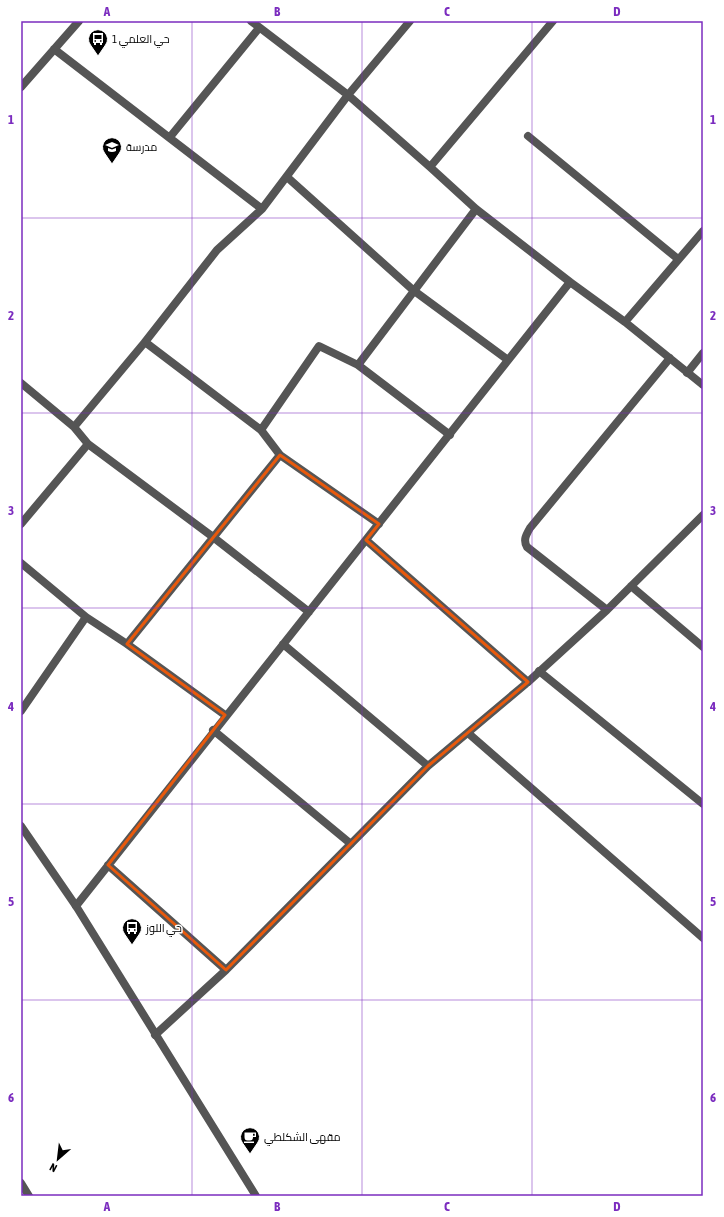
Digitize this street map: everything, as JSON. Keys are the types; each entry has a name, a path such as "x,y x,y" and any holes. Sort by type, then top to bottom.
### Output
{"street":[{"path":"21,87 79,21"},
{"path":"251,21 348,96 430,166 476,209 570,282 625,322 703,385"},
{"path":"74,427 145,342 216,250 262,210 348,96 410,21"},
{"path":"430,166 553,21"},
{"path":"170,137 259,28"},
{"path":"54,49 170,137 262,210"},
{"path":"528,136 678,259"},
{"path":"287,177 413,290 508,360"},
{"path":"358,365 413,290 476,209"},
{"path":"625,322 703,231"},
{"path":"76,906 213,730 309,612 570,282"},
{"path":"145,342 261,430 280,455 379,524"},
{"path":"261,430 319,346 358,365 450,435"},
{"path":"687,373 703,353"},
{"path":"607,610 527,547 524,542 525,536 670,358"},
{"path":"21,383 74,427 88,444 213,537 309,612"},
{"path":"21,524 88,444"},
{"path":"127,644 280,455"},
{"path":"155,1035 226,970 428,766 528,682 607,610 631,586 700,524 703,515"},
{"path":"366,540 528,682"},
{"path":"21,563 86,617 127,644 225,715"},
{"path":"631,586 703,647"},
{"path":"21,710 86,617"},
{"path":"283,644 428,766"},
{"path":"539,671 703,804"},
{"path":"213,730 351,844"},
{"path":"468,733 703,938"},
{"path":"23,831 76,906 256,1196"},
{"path":"108,865 226,970"},
{"path":"21,1183 29,1196"}],"highlighted area":[{"path":"280,455 379,524 366,540 528,682 428,766 226,970 108,865 225,715 127,644"}],"place":[{"name":"حي العلمي 1","path":"98,56"},
{"name":"مدرسة","path":"112,164"},
{"name":"حي اللوز","path":"132,945"},
{"name":"مقهى الشكلطي","path":"250,1154"}]}
